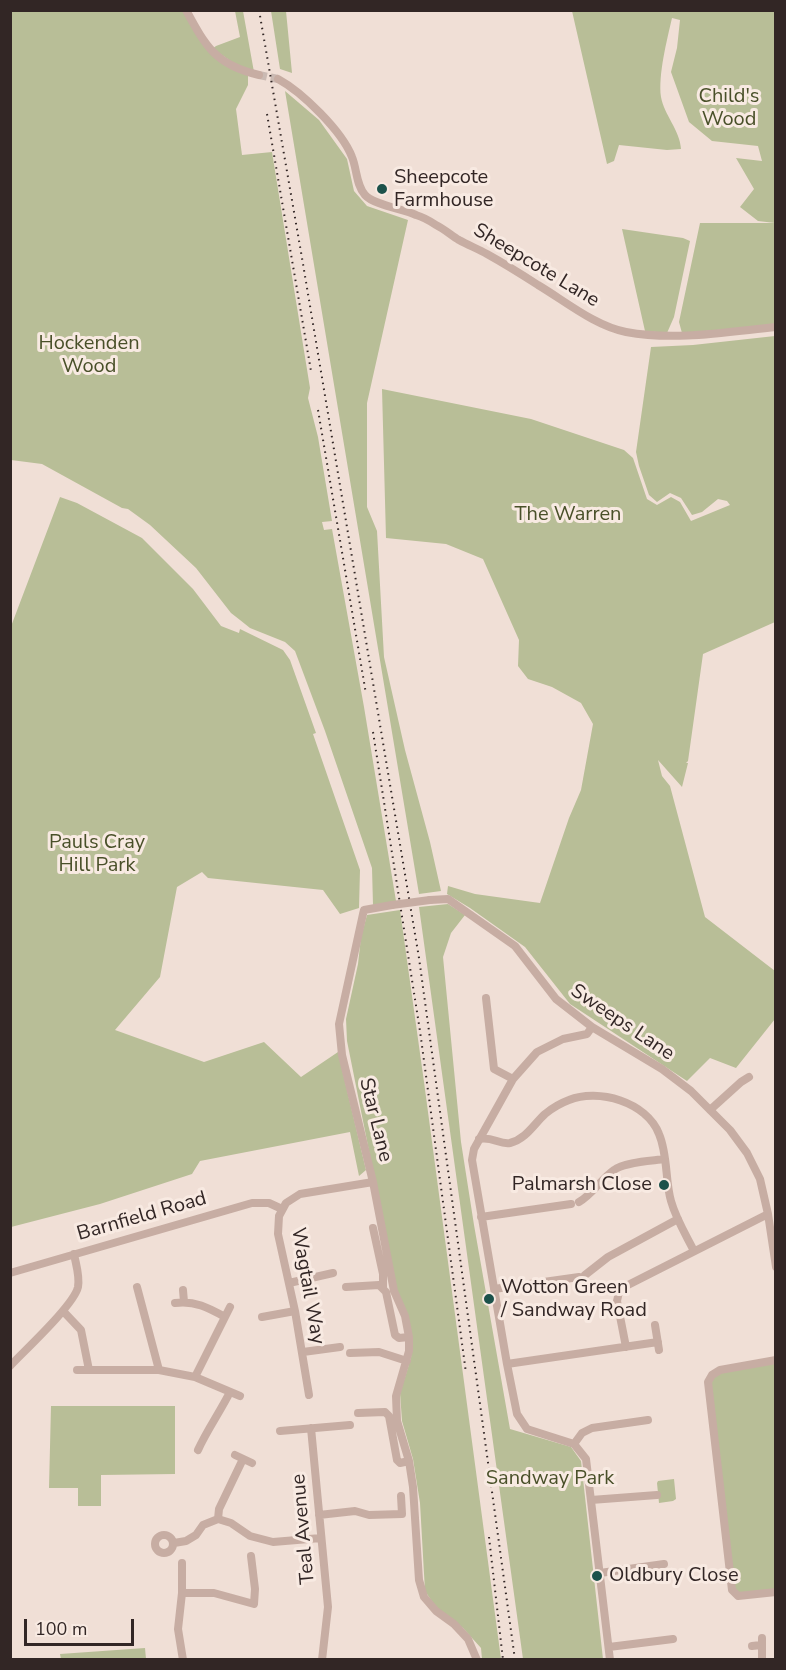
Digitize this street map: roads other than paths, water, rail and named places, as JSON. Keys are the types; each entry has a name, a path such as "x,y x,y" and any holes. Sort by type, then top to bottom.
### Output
{"street":[{"path":"186,10 203,42 211,51 232,66 259,75"},
{"name":"Sheepcote Lane","path":"278,79 287,84 321,114 346,144 355,164 360,187 365,195 372,200 436,224 460,241 494,258 600,323 625,332 661,336 776,327"},
{"name":"Sweeps Lane","path":"364,910 448,899 515,946 556,999 592,1027 662,1069 691,1091 730,1130 747,1153 760,1179 776,1267"},
{"name":"Star Lane","path":"364,910 339,1024 342,1055 373,1182 394,1291 405,1316 409,1337 407,1361 396,1396 397,1421 409,1461 413,1487 419,1580 424,1597 436,1611 454,1624 468,1639 477,1659"},
{"path":"486,998 494,1069 513,1079"},
{"path":"592,1027 587,1034 563,1039 537,1052 513,1079 479,1139 472,1160 517,1414 527,1429 574,1444 586,1459 610,1659"},
{"path":"710,1110 749,1077"},
{"path":"479,1139 486,1138 509,1143 521,1139 546,1113 569,1100 598,1095 622,1101 646,1115 659,1133 671,1202 694,1251"},
{"path":"481,1217 575,1203 585,1199 613,1170 620,1166 665,1159"},
{"name":"Wagtail Way","path":"309,1395 303,1352 278,1234 279,1216 282,1209 293,1198 304,1192 373,1182"},
{"name":"Barnfield Road","path":"10,1273 252,1203 269,1203 282,1209"},
{"path":"626,1347 617,1301 619,1292 626,1286 768,1214"},
{"path":"494,1288 582,1276 608,1257 678,1219"},
{"path":"373,1228 383,1274 383,1288 386,1292 395,1335 399,1338 409,1337"},
{"path":"10,1366 63,1311 77,1289 78,1274 74,1254"},
{"path":"289,1283 333,1274"},
{"path":"346,1287 379,1286 383,1288"},
{"path":"183,1290 184,1302"},
{"path":"130,1296 138,1291 159,1370"},
{"path":"175,1303 184,1302 206,1306 225,1317"},
{"path":"195,1377 230,1307"},
{"path":"63,1311 81,1330 89,1370"},
{"path":"262,1317 295,1311"},
{"path":"507,1364 626,1347 658,1346 655,1324"},
{"path":"303,1352 340,1347"},
{"path":"350,1353 379,1352 407,1361"},
{"path":"776,1360 720,1370 712,1375 708,1383 732,1590 738,1596 776,1592"},
{"path":"77,1370 159,1370 195,1377 240,1396"},
{"path":"198,1450 230,1392"},
{"path":"358,1413 386,1412 389,1416 397,1460 409,1461"},
{"path":"574,1444 582,1432 592,1428 648,1420"},
{"path":"280,1431 350,1425"},
{"name":"Teal Avenue","path":"311,1428 328,1606 322,1658"},
{"path":"218,1519 219,1509 239,1457 252,1463"},
{"path":"591,1500 657,1495"},
{"path":"319,1515 355,1511 369,1515 402,1514 401,1497"},
{"path":"174,1544 186,1541 203,1525 218,1519 231,1523 250,1536 273,1542 321,1538"},
{"path":"182,1593 214,1593 254,1604 255,1589 251,1556"},
{"path":"182,1563 182,1593 178,1629 183,1659"},
{"path":"600,1573 664,1564"},
{"path":"609,1647 673,1639"},
{"path":"752,1646 761,1642 762,1659"}],"tunnel":[{"path":"259,75 278,79"}],"railway":[{"path":"259,10 419,958 515,1660"},
{"path":"267,114 311,371"},
{"path":"318,410 366,694"},
{"path":"373,732 420,1031 466,1373"},
{"path":"489,1537 503,1660"}],"place":[{"name":"Sheepcote Farmhouse","path":"382,189"},
{"name":"Palmarsh Close","path":"664,1185"},
{"name":"Wotton Green / Sandway Road","path":"489,1299"},
{"name":"Oldbury Close","path":"597,1576"}],"park label":[{"name":"Child's Wood","path":"729,108"},
{"name":"Hockenden Wood","path":"89,356"},
{"name":"The Warren","path":"568,515"},
{"name":"Pauls Cray Hill Park","path":"97,854"},
{"name":"Sandway Park","path":"550,1479"}]}
